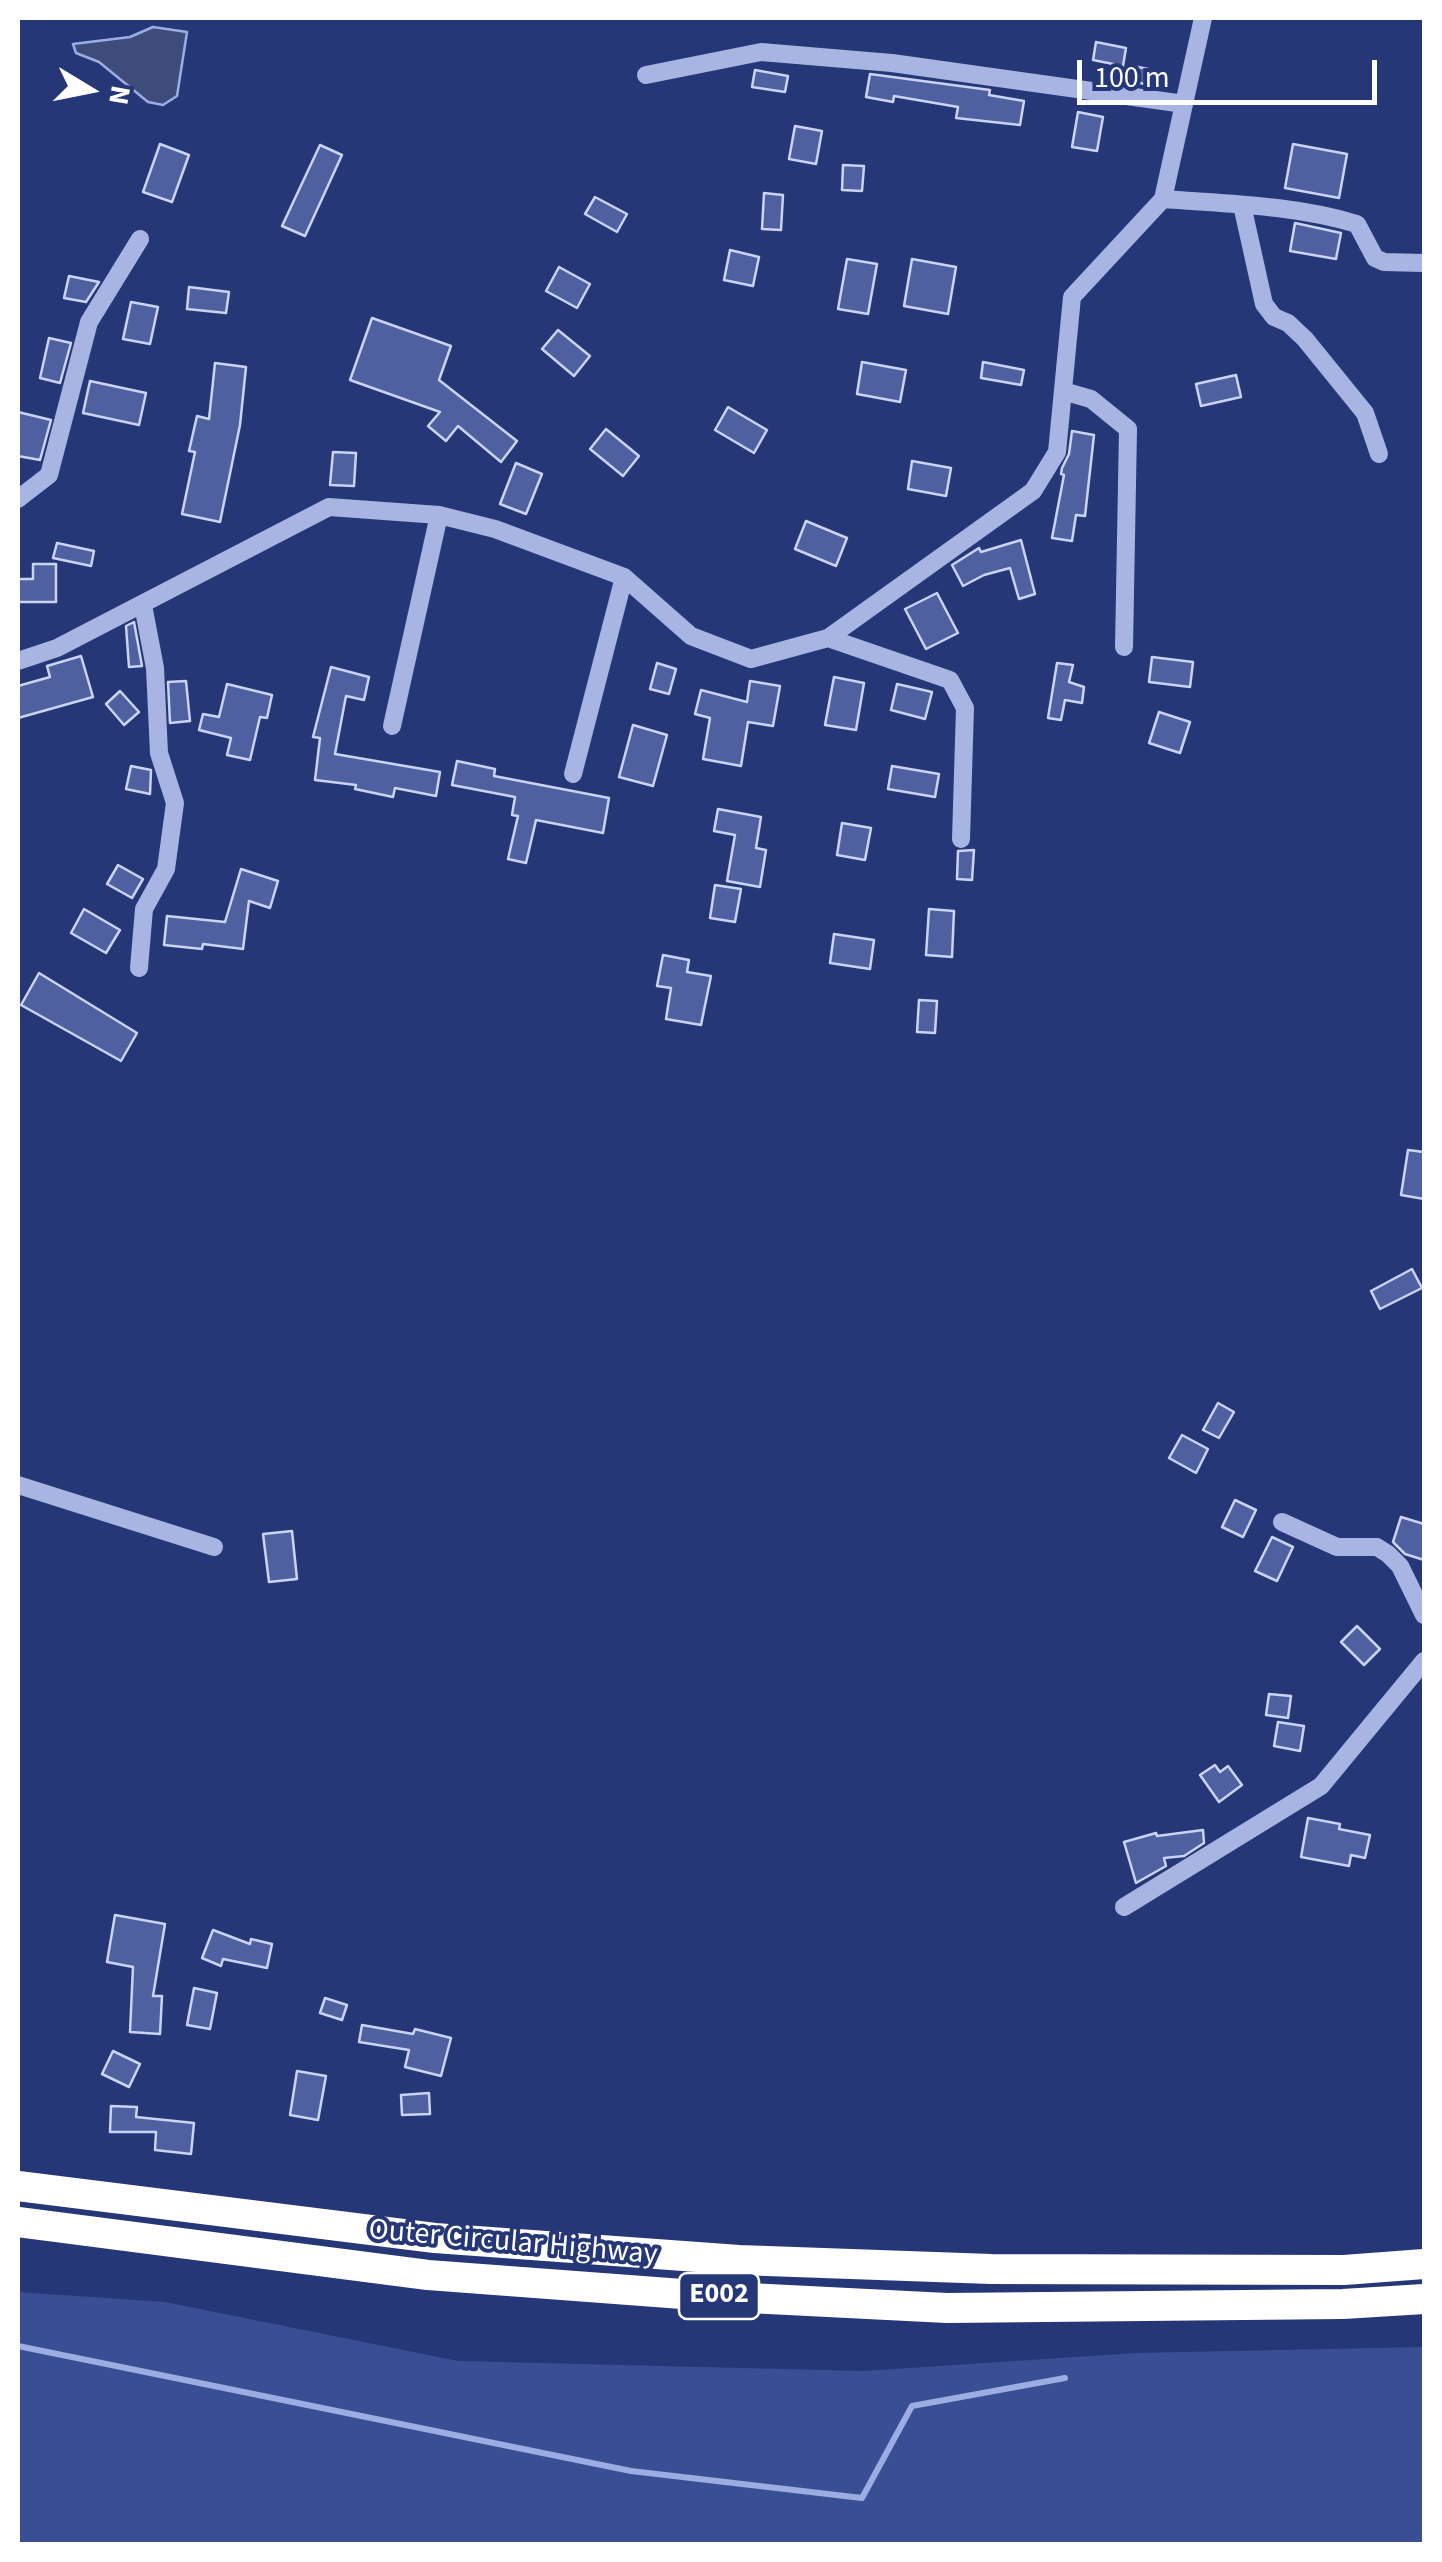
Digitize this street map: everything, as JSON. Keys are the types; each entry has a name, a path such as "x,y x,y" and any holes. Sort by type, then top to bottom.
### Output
{"highway":[{"name":"Outer Circular Highway","path":"18,2186 435,2238 739,2260 991,2269 1344,2270 1424,2264"},
{"name":"Outer Circular Highway","path":"18,2222 428,2275 709,2296 947,2308 1343,2304 1424,2299"}],"street":[{"path":"18,662 57,648 143,605 328,507 440,514 495,529 624,577 691,636 751,659 828,638 1033,491 1058,452 1072,296 1163,199 1203,18"},
{"path":"646,75 761,52 892,62 1184,104"},
{"path":"1163,199 1290,210 1350,222 1357,224 1374,258 1424,263"},
{"path":"1242,205 1264,304 1274,317 1288,323 1305,339 1365,413 1379,454"},
{"path":"18,498 49,475 89,322 140,239"},
{"path":"1063,391 1091,399 1128,428 1124,647"},
{"path":"392,726 440,514"},
{"path":"573,774 624,577"},
{"path":"140,968 144,909 166,869 175,803 159,753 155,668 143,605"},
{"path":"828,638 950,680 965,708 960,840"},
{"path":"18,1485 214,1548"},
{"path":"1282,1522 1337,1547 1377,1547 1388,1554 1400,1566 1424,1614"},
{"path":"1124,1908 1320,1786 1424,1661"}],"shaded area":[{"path":"153,27 187,32 177,96 163,105 148,102 99,62 76,53 73,44 130,37"},
{"path":"18,2292 165,2302 458,2361 864,2371 1136,2353 1424,2347 1424,2544 18,2544"}],"building":[{"path":"1096,42 1126,48 1123,66 1093,60"},
{"path":"1133,66 1158,71 1155,86 1130,81"},
{"path":"755,70 788,76 785,92 752,87"},
{"path":"870,74 990,90 989,95 1024,101 1020,125 956,118 958,107 894,96 893,102 866,97"},
{"path":"1078,112 1103,117 1097,151 1072,147"},
{"path":"795,126 822,131 816,164 789,159"},
{"path":"160,144 189,155 172,202 143,192"},
{"path":"1293,144 1347,154 1339,198 1285,188"},
{"path":"320,145 342,155 305,236 282,226"},
{"path":"843,165 864,166 862,191 842,190"},
{"path":"764,193 783,195 781,230 762,229"},
{"path":"595,197 627,214 617,232 585,214"},
{"path":"1295,223 1341,233 1336,259 1290,251"},
{"path":"730,250 759,257 753,286 724,280"},
{"path":"847,259 877,264 868,314 838,309"},
{"path":"912,259 956,267 948,314 904,306"},
{"path":"559,267 590,284 577,308 546,291"},
{"path":"69,276 99,282 86,302 64,298"},
{"path":"189,287 229,292 226,313 187,309"},
{"path":"131,302 158,307 150,344 123,339"},
{"path":"372,318 451,346 439,380 517,441 501,462 458,426 446,441 428,426 440,412 350,380"},
{"path":"558,330 590,356 574,376 542,349"},
{"path":"49,338 71,343 60,383 40,378"},
{"path":"862,362 906,370 900,402 857,394"},
{"path":"983,362 1024,370 1021,385 981,378"},
{"path":"215,363 246,367 240,425 220,522 182,514 195,452 189,451 197,416 209,419"},
{"path":"1236,375 1241,397 1201,406 1196,384"},
{"path":"90,381 146,393 139,425 83,413"},
{"path":"728,407 767,430 754,453 715,430"},
{"path":"18,412 51,420 40,460 18,456"},
{"path":"606,429 639,456 623,476 590,449"},
{"path":"1072,431 1094,435 1085,516 1076,515 1072,541 1052,538 1062,468 1069,454"},
{"path":"333,452 356,453 354,486 330,485"},
{"path":"912,461 951,468 946,496 908,489"},
{"path":"516,463 542,474 526,514 500,504"},
{"path":"806,521 847,538 836,566 795,549"},
{"path":"1021,540 1035,594 1019,599 1010,568 963,586 952,565 979,548 981,552"},
{"path":"57,543 94,551 91,566 53,558"},
{"path":"33,564 56,564 56,602 18,602 18,579 33,579"},
{"path":"937,593 958,633 926,649 905,609"},
{"path":"134,622 142,666 129,667 126,626"},
{"path":"81,656 93,697 18,718 18,686 50,677 47,666"},
{"path":"1152,657 1193,662 1190,687 1149,682"},
{"path":"657,663 676,669 669,694 650,689"},
{"path":"1057,663 1073,665 1069,682 1084,687 1082,703 1065,700 1061,720 1048,718"},
{"path":"331,667 369,677 364,700 346,696 335,754 440,772 436,796 395,788 393,797 355,789 356,785 315,780 320,738 313,737"},
{"path":"834,677 864,683 856,730 825,725"},
{"path":"186,681 190,721 170,723 168,682"},
{"path":"750,681 780,686 773,726 748,722 741,766 703,759 710,718 695,714 701,690 747,702"},
{"path":"227,684 272,695 267,718 260,717 250,760 227,755 231,738 199,730 203,714 219,717"},
{"path":"897,684 932,692 925,719 891,710"},
{"path":"120,691 139,712 124,725 106,704"},
{"path":"1159,712 1190,722 1180,753 1149,743"},
{"path":"633,725 667,735 653,786 619,777"},
{"path":"457,761 495,769 494,776 609,798 603,833 536,820 526,863 508,859 518,816 512,815 515,797 452,785"},
{"path":"131,766 151,770 150,794 126,789"},
{"path":"892,766 939,774 935,797 888,789"},
{"path":"718,809 761,817 756,848 766,850 760,887 727,881 735,835 714,831"},
{"path":"842,823 871,828 865,860 837,855"},
{"path":"974,850 972,880 957,879 958,851"},
{"path":"118,865 143,879 132,898 107,884"},
{"path":"241,869 278,881 270,908 249,901 243,949 164,945 167,916 225,922"},
{"path":"715,885 741,889 735,922 710,918"},
{"path":"84,909 120,930 106,953 71,933"},
{"path":"929,909 954,911 952,957 926,955"},
{"path":"834,934 874,940 870,969 830,963"},
{"path":"663,955 689,960 687,972 711,976 701,1025 666,1019 671,988 657,986"},
{"path":"39,973 137,1033 121,1061 21,1005"},
{"path":"919,1000 937,1001 935,1033 917,1032"},
{"path":"1408,1150 1424,1152 1424,1199 1401,1195"},
{"path":"1412,1269 1422,1288 1380,1309 1371,1291"},
{"path":"1218,1403 1234,1412 1219,1438 1203,1430"},
{"path":"1182,1435 1208,1449 1196,1473 1169,1458"},
{"path":"1235,1500 1256,1510 1243,1537 1222,1527"},
{"path":"1401,1517 1424,1524 1424,1560 1405,1554 1393,1542"},
{"path":"292,1531 297,1579 269,1582 263,1534"},
{"path":"1272,1537 1293,1547 1277,1581 1255,1571"},
{"path":"1357,1626 1380,1649 1364,1665 1341,1642"},
{"path":"1269,1694 1291,1696 1288,1718 1266,1715"},
{"path":"1278,1722 1304,1726 1300,1751 1274,1746"},
{"path":"1215,1765 1220,1772 1228,1766 1242,1785 1219,1802 1200,1775"},
{"path":"1308,1818 1370,1835 1365,1858 1351,1855 1349,1866 1301,1857"},
{"path":"1203,1830 1204,1843 1184,1856 1164,1858 1166,1866 1136,1883 1124,1842 1156,1833 1157,1836"},
{"path":"115,1915 165,1924 153,1996 162,1996 160,2034 130,2032 133,1967 107,1962"},
{"path":"213,1930 250,1944 251,1939 272,1944 267,1968 223,1959 221,1966 202,1958"},
{"path":"194,1988 217,1993 210,2029 187,2025"},
{"path":"325,1998 347,2005 342,2020 320,2013"},
{"path":"362,2025 413,2034 415,2029 451,2038 441,2076 405,2067 409,2050 359,2042"},
{"path":"113,2051 140,2064 129,2087 102,2074"},
{"path":"297,2071 326,2076 318,2120 290,2115"},
{"path":"429,2093 430,2114 402,2115 401,2095"},
{"path":"111,2106 137,2107 136,2117 194,2123 191,2154 155,2150 156,2132 110,2132"}],"waterway":[{"path":"18,2346 631,2471 862,2498 912,2406 1065,2378"}]}
